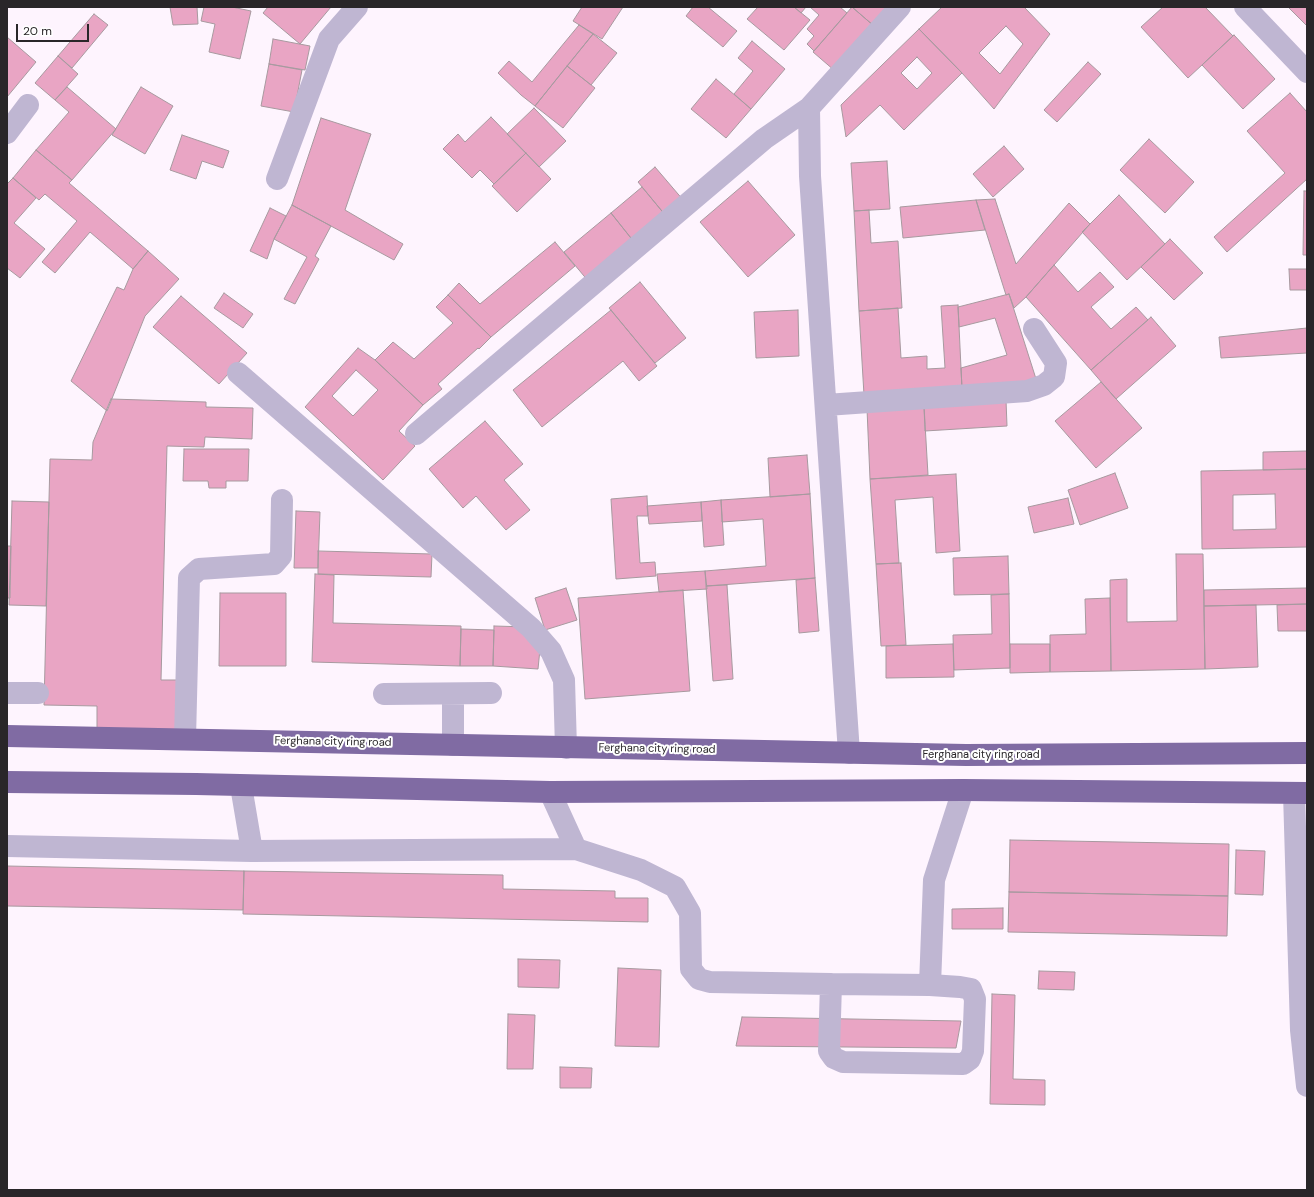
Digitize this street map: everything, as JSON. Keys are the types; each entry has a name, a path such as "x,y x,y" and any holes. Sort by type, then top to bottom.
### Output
{"highway":[{"name":"Ferghana city ring road","path":"7,736 966,755 1307,753"},
{"path":"7,782 550,792 963,790 1300,793"}],"street":[{"path":"277,179 329,38 357,7"},
{"path":"416,434 764,139 809,108 900,7"},
{"path":"1246,7 1307,72"},
{"path":"7,133 28,105"},
{"path":"809,108 810,176 849,753"},
{"path":"826,405 1027,390 1044,385 1054,377 1056,363 1034,329"},
{"path":"238,373 531,628 551,651 564,680 566,748"},
{"path":"185,739 189,578 199,569 274,564 281,556 282,500"},
{"path":"7,693 38,692"},
{"path":"384,694 491,693"},
{"path":"453,694 453,745"},
{"path":"241,786 252,851"},
{"path":"930,986 934,880 963,790"},
{"path":"550,792 576,849"},
{"path":"1300,793 1304,1030 1307,1086"},
{"path":"7,846 252,851 576,849 640,870 675,887 690,913 691,969 699,979 710,982 831,984 930,986 971,989 976,999 973,1051 970,1059 963,1064 843,1062 834,1058 829,1051 831,984"}],"building":[{"path":"170,7 197,7 198,24 173,25"},
{"path":"204,7 232,7 251,11 240,59 209,52 215,24 201,21"},
{"path":"268,7 331,7 300,44 263,13"},
{"path":"582,7 623,7 602,39 573,21"},
{"path":"693,7 708,7 737,31 723,47 686,16"},
{"path":"758,7 794,7 810,20 784,50 747,19"},
{"path":"794,7 806,7 801,13"},
{"path":"810,7 840,7 847,13 814,51 807,44 814,36 807,29 819,15"},
{"path":"852,7 874,26 835,71 813,52"},
{"path":"852,7 891,7 874,26"},
{"path":"942,7 1024,7 1050,34 994,109 962,73 919,29","holes":["1006,26 1023,44 1000,74 979,53"]},
{"path":"1163,7 1205,7 1233,36 1188,78 1141,27"},
{"path":"1288,7 1307,7 1307,26"},
{"path":"94,14 108,25 72,68 58,56"},
{"path":"579,25 593,34 535,106 498,73 509,61 532,82"},
{"path":"919,29 962,73 904,130 880,105 846,137 841,105","holes":["917,57 932,73 917,89 901,73"]},
{"path":"593,34 617,53 591,85 567,66"},
{"path":"1234,35 1275,79 1243,109 1202,65"},
{"path":"7,37 36,62 7,97"},
{"path":"273,39 310,46 305,70 269,64"},
{"path":"752,41 785,69 751,109 734,94 753,71 738,58"},
{"path":"58,56 78,74 55,100 35,83"},
{"path":"1088,62 1101,74 1057,122 1044,110"},
{"path":"269,64 302,70 294,112 261,106"},
{"path":"567,66 595,88 563,128 535,106"},
{"path":"716,79 751,109 726,138 691,109"},
{"path":"67,87 116,129 72,180 36,150 69,112 55,100"},
{"path":"141,87 173,106 145,154 112,135"},
{"path":"1290,93 1307,112 1307,179 1227,252 1214,237 1285,173 1247,131"},
{"path":"534,108 566,141 539,167 507,134"},
{"path":"491,117 526,153 494,184 480,170 472,178 443,149 458,134 465,142"},
{"path":"321,118 371,134 345,210 403,244 394,260 292,205"},
{"path":"182,135 229,151 223,168 202,161 196,179 170,170"},
{"path":"1149,139 1194,182 1165,213 1120,170"},
{"path":"1004,146 1024,169 993,197 973,174"},
{"path":"36,150 72,180 69,183 148,251 133,269 90,232 55,273 42,262 77,221 45,194 39,200 13,178"},
{"path":"526,153 551,179 517,212 492,186"},
{"path":"887,161 890,209 854,211 851,163"},
{"path":"655,167 684,201 666,216 638,182"},
{"path":"13,178 36,198 14,223 45,249 20,278 7,268 7,184"},
{"path":"748,181 795,235 748,277 700,222"},
{"path":"642,187 666,216 634,242 611,213"},
{"path":"1304,191 1307,191 1307,255 1303,255"},
{"path":"1119,195 1165,244 1127,280 1082,232"},
{"path":"995,199 1016,264 1069,203 1090,224 1026,297 1014,308 1009,294 1006,295 976,200"},
{"path":"976,200 985,230 903,238 900,207"},
{"path":"292,205 331,226 315,256 319,259 295,304 284,299 307,257 274,239"},
{"path":"270,208 286,216 274,239 267,259 250,251"},
{"path":"869,210 871,243 898,241 902,308 859,311 854,211"},
{"path":"611,213 635,243 589,282 564,252"},
{"path":"1170,239 1203,273 1174,300 1141,267"},
{"path":"555,242 575,266 491,337 448,295 459,283 480,304"},
{"path":"148,251 179,279 145,316 107,411 71,381 117,287 124,290 133,269"},
{"path":"1054,265 1078,292 1100,272 1114,287 1091,307 1111,329 1136,307 1148,320 1091,370 1026,297"},
{"path":"1289,269 1307,269 1307,290 1290,290"},
{"path":"640,282 686,338 655,363 609,308"},
{"path":"224,293 253,314 243,328 214,308"},
{"path":"1009,294 1037,382 962,389 961,368 1007,355 995,318 959,327 958,307"},
{"path":"448,295 491,337 438,384 442,389 423,405 375,360 393,342 414,359 453,323 436,307"},
{"path":"181,296 247,353 219,384 153,327"},
{"path":"958,305 962,389 864,395 859,311 898,308 901,358 927,356 927,369 945,368 941,306"},
{"path":"611,310 657,366 639,381 623,361 542,427 513,390"},
{"path":"798,310 799,356 756,358 754,312"},
{"path":"1151,317 1176,346 1116,399 1091,370"},
{"path":"1307,328 1307,353 1221,358 1219,337"},
{"path":"358,348 375,360 423,405 399,431 415,446 383,480 305,407","holes":["356,370 378,390 353,416 332,396"]},
{"path":"1101,382 1142,428 1096,468 1055,421"},
{"path":"111,399 206,402 206,407 253,408 252,439 205,437 204,447 167,446 161,680 180,680 179,732 97,730 97,706 44,705 50,459 92,460 93,442"},
{"path":"1006,400 1007,426 925,431 924,406"},
{"path":"924,406 928,475 870,479 867,409"},
{"path":"485,421 523,464 504,480 530,510 506,530 476,496 463,508 429,469"},
{"path":"184,449 249,449 248,481 226,481 226,488 209,488 208,481 183,481"},
{"path":"1307,451 1307,469 1263,470 1263,452"},
{"path":"807,455 810,494 770,497 768,458"},
{"path":"1307,469 1307,547 1202,549 1201,471","holes":["1275,494 1276,529 1233,530 1233,495"]},
{"path":"1115,473 1128,508 1080,525 1068,490"},
{"path":"956,474 960,551 936,553 933,497 895,500 899,563 876,564 870,479"},
{"path":"810,494 815,578 706,586 705,571 766,566 763,519 722,522 721,500"},
{"path":"647,496 648,516 637,516 640,563 655,562 656,576 616,579 611,499"},
{"path":"1068,498 1074,524 1034,533 1028,507"},
{"path":"721,500 724,545 704,547 701,502"},
{"path":"12,501 49,502 46,606 9,605"},
{"path":"701,502 702,521 649,524 647,506"},
{"path":"296,511 320,512 318,568 294,568"},
{"path":"7,546 11,546 10,598 7,598"},
{"path":"318,551 432,554 431,577 318,574"},
{"path":"1176,554 1203,554 1205,669 1111,671 1110,580 1127,579 1127,622 1177,621"},
{"path":"1008,556 1009,594 954,595 953,558"},
{"path":"901,563 906,645 881,646 876,564"},
{"path":"705,571 707,589 659,592 657,574"},
{"path":"315,574 334,575 333,623 461,626 460,666 312,662"},
{"path":"815,578 819,631 799,633 796,580"},
{"path":"727,585 733,679 713,681 706,586"},
{"path":"566,588 577,620 545,630 535,598"},
{"path":"1307,588 1307,604 1204,606 1204,590"},
{"path":"683,590 690,691 585,699 578,598"},
{"path":"220,593 286,593 286,666 219,666"},
{"path":"1009,594 1010,668 954,670 953,635 992,634 991,595"},
{"path":"1110,598 1111,671 1050,672 1050,635 1086,634 1085,599"},
{"path":"1307,604 1307,631 1278,631 1277,605"},
{"path":"1256,605 1258,667 1205,669 1204,606"},
{"path":"494,626 528,627 540,649 538,669 493,666"},
{"path":"461,629 494,630 493,666 460,666"},
{"path":"953,644 954,677 886,678 886,646"},
{"path":"1010,644 1050,644 1050,672 1010,673"},
{"path":"1010,840 1229,844 1228,896 1009,892"},
{"path":"1236,850 1265,851 1263,895 1235,894"},
{"path":"7,866 244,871 243,910 7,906"},
{"path":"244,871 503,875 503,889 615,891 615,898 648,898 648,922 243,914"},
{"path":"1009,892 1228,896 1227,936 1008,932"},
{"path":"1003,908 1003,929 952,929 952,909"},
{"path":"518,959 560,960 559,988 518,987"},
{"path":"618,968 661,970 659,1047 615,1046"},
{"path":"1039,971 1075,972 1074,990 1038,989"},
{"path":"992,994 1015,995 1013,1079 1045,1080 1045,1105 990,1104"},
{"path":"508,1014 535,1015 533,1069 507,1069"},
{"path":"742,1017 961,1021 956,1048 736,1046"},
{"path":"560,1067 592,1068 591,1088 560,1088"}]}
